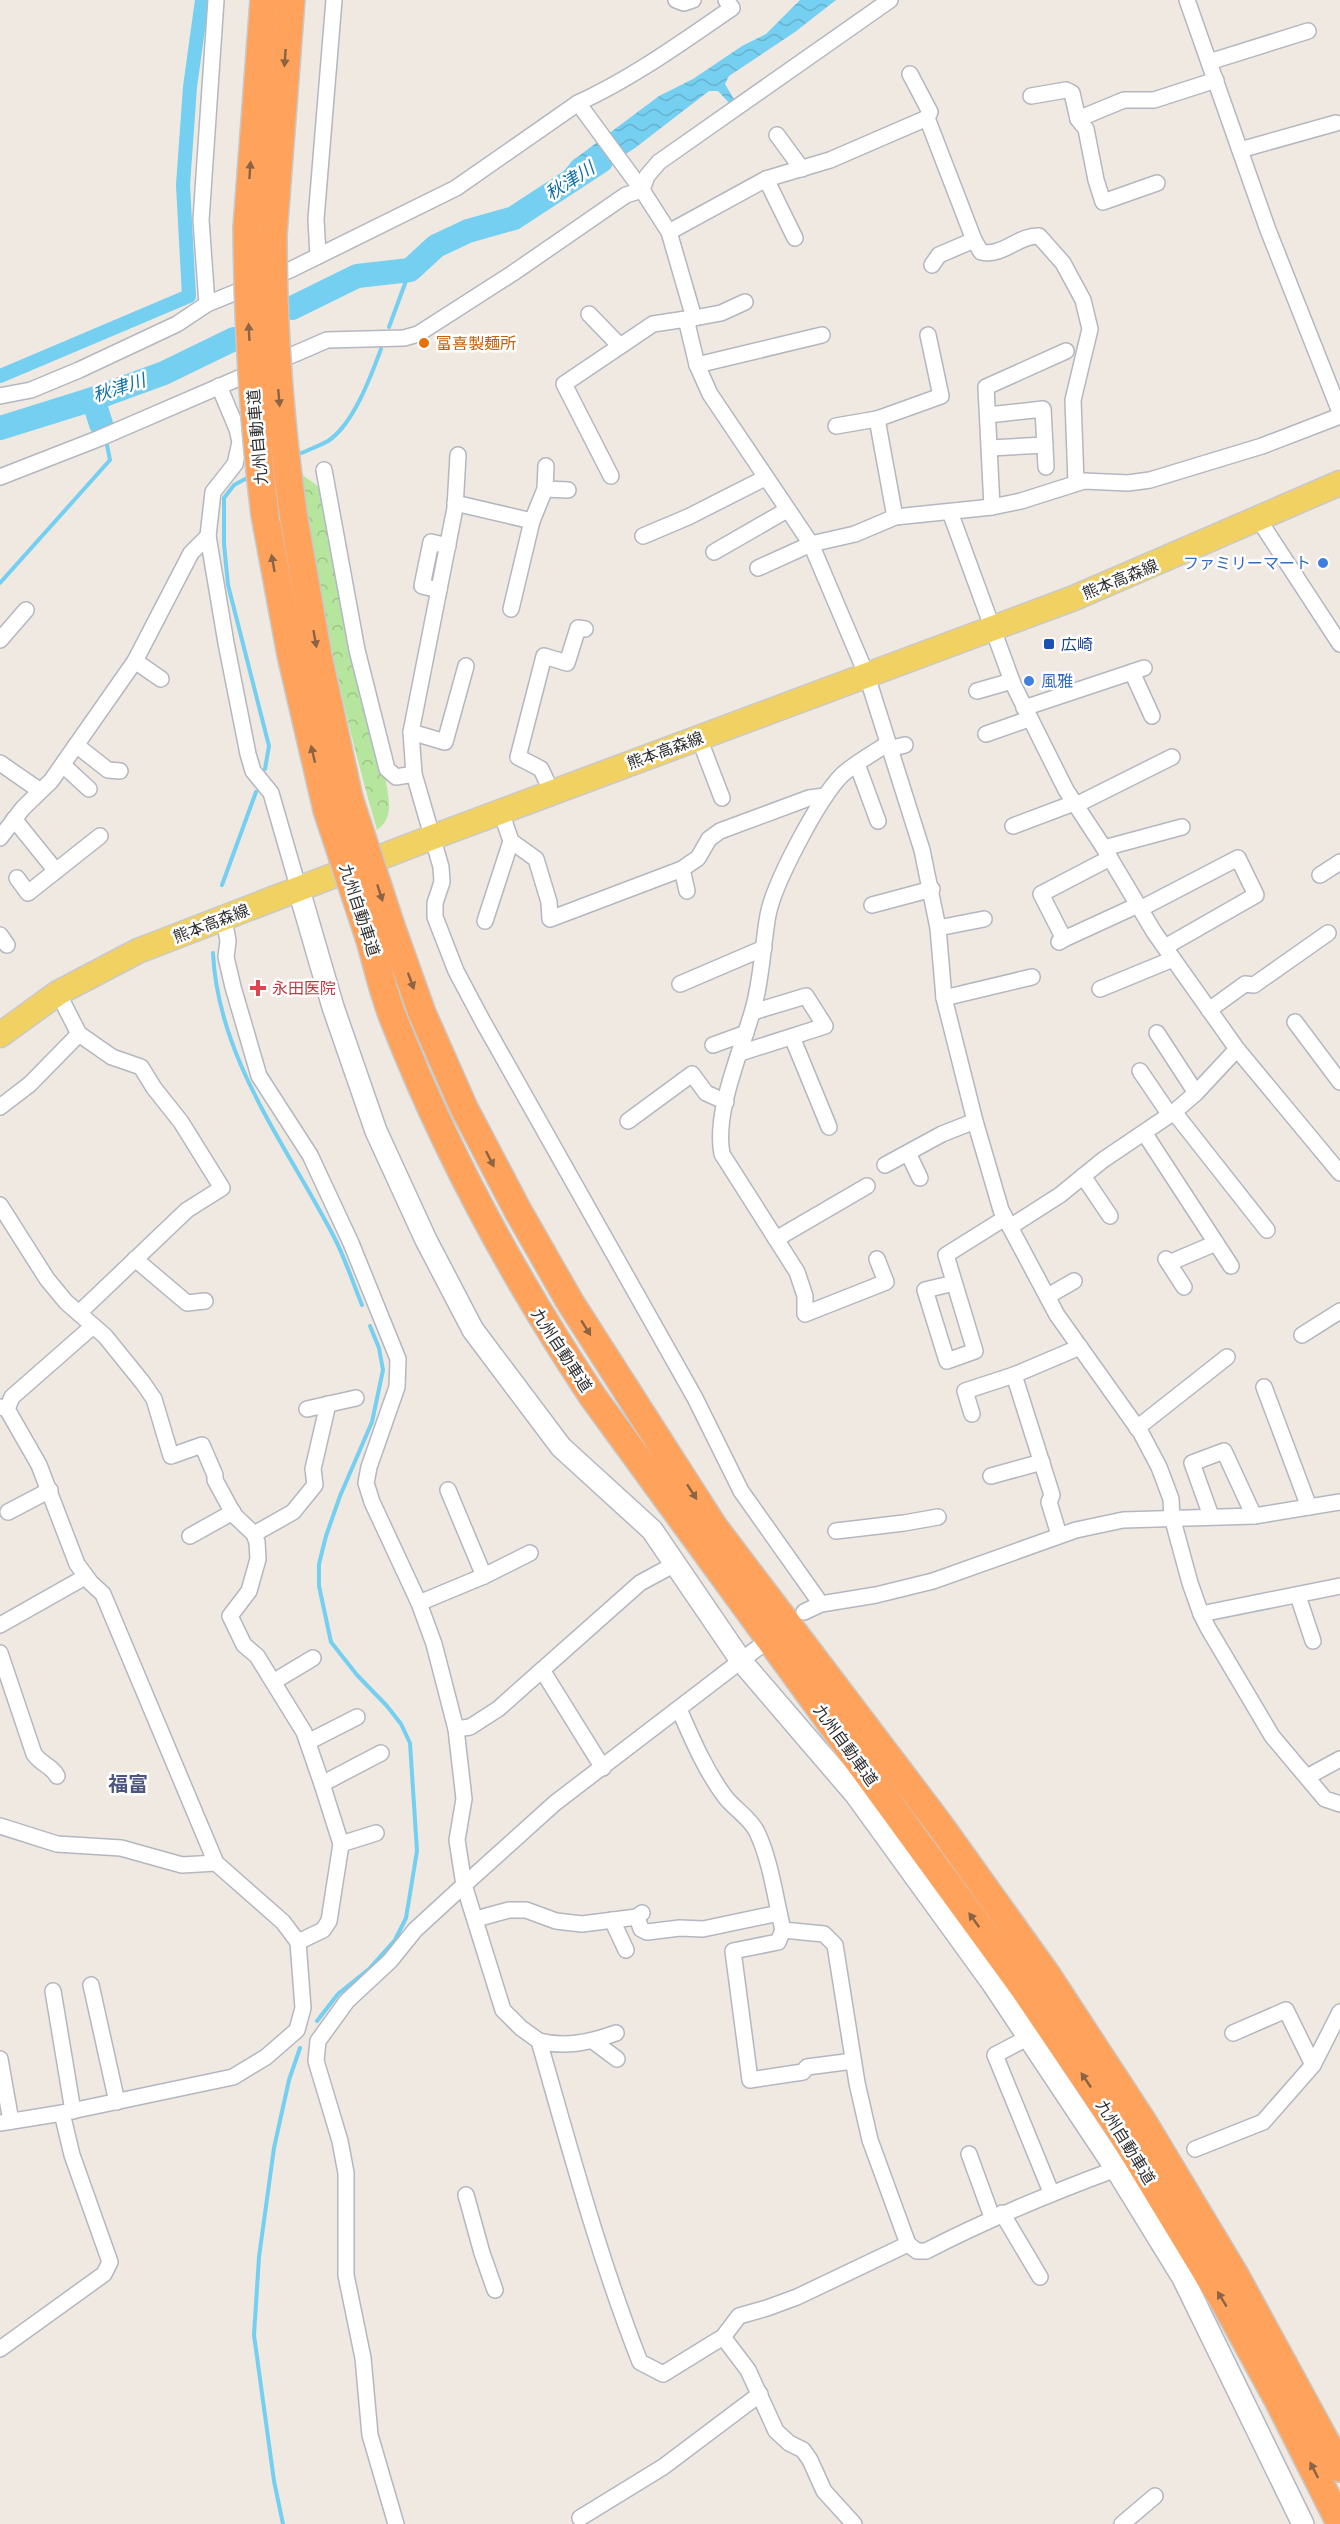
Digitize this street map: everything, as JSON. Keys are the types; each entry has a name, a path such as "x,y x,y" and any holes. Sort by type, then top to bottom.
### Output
{"highway":[{"name":"九州自動車道","path":"264,0 247,228 248,307 253,392 265,515 291,655 380,931 422,1013 464,1108 518,1211 570,1302 714,1527 939,1824 1047,1975 1143,2122 1234,2275 1340,2468"},
{"name":"九州自動車道","path":"291,0 273,235 273,304 283,445 318,656 338,804"},
{"name":"九州自動車道","path":"380,931 393,1018 437,1121 490,1230 543,1322 592,1397 1023,1987 1122,2133 1225,2303 1266,2377 1340,2523"},
{"path":"1234,2275 1340,2430"}],"main road":[{"name":"熊本高森線","path":"0,1035 58,993 138,951 299,891 433,837 994,628 1149,567 1340,483"}],"street":[{"path":"207,304 201,220 216,0"},
{"path":"318,256 316,219 334,0"},
{"path":"676,0 684,3 693,0"},
{"path":"0,396 31,390 79,370 177,324 207,304 318,256 456,188 600,93 666,54 732,8 726,0"},
{"path":"642,190 647,176 659,162 890,0"},
{"path":"758,568 811,544 855,534 895,517 992,507 1093,480 1128,483 1150,480 1262,446 1340,414 1268,230 1186,0"},
{"path":"1209,62 1308,31"},
{"path":"669,232 766,179 876,142 927,118 930,112 910,75"},
{"path":"1078,119 1124,100 1154,100 1216,80"},
{"path":"1030,96 1070,90 1078,119 1086,129 1096,180 1103,202 1156,183"},
{"path":"582,107 642,190 669,232 690,319 697,365 710,393 811,544 867,676 922,850 932,889 938,928 944,998 975,1121 1007,1222 1057,1315 1137,1428 1159,1467 1171,1499 1172,1517 1201,1614 1272,1736 1325,1799 1340,1804"},
{"path":"927,118 974,240 981,252 992,254 1029,237 1039,236 1059,257 1083,300 1089,333 1073,400 1076,483"},
{"path":"1240,150 1336,123"},
{"path":"777,135 801,169"},
{"path":"766,179 795,238"},
{"path":"0,477 100,438 327,340 404,338 418,334 513,273 626,195 642,190"},
{"path":"932,265 942,253 974,240"},
{"path":"611,476 564,384 653,324 721,313 745,302"},
{"path":"589,314 620,346"},
{"path":"697,365 822,335"},
{"path":"836,426 877,419 941,396 928,335"},
{"path":"992,507 991,448 986,387 1066,351"},
{"path":"219,386 240,442 235,465 213,492 208,536 248,754 253,771 271,793 333,1007 376,1131 426,1240 473,1330 561,1447 652,1530 742,1662 856,1795 993,1984 1116,2169 1183,2278 1303,2524"},
{"path":"988,415 1043,409 1046,467"},
{"path":"877,419 895,517"},
{"path":"991,448 1045,445"},
{"path":"458,455 455,504 448,546 411,732 414,774 442,875 435,903 435,917 456,971 482,1020 695,1398 741,1491 820,1604"},
{"path":"511,609 532,521 545,489 546,466"},
{"path":"324,470 357,650 387,769 396,777 414,774"},
{"path":"643,536 688,517 765,478"},
{"path":"545,489 568,490"},
{"path":"455,504 532,521"},
{"path":"714,552 788,510"},
{"path":"950,512 1026,714 1075,804 1169,953 1237,1049 1340,1173"},
{"path":"1259,520 1340,644"},
{"path":"0,838 39,790 51,781 135,661 191,554 208,536"},
{"path":"0,640 26,610"},
{"path":"552,793 541,769 518,757 544,656 567,663 578,628 585,629"},
{"path":"135,661 161,679"},
{"path":"411,732 445,742 466,666"},
{"path":"986,734 1026,714 1138,670 1152,716"},
{"path":"977,691 1012,681"},
{"path":"699,738 722,798"},
{"path":"76,745 108,770 120,771"},
{"path":"877,1259 886,1282 805,1314 805,1296 797,1272 722,1154 719,1141 726,1102 753,1012 773,897 825,796 842,775 888,747 905,746"},
{"path":"1013,826 1075,804 1172,757"},
{"path":"0,763 39,790"},
{"path":"857,764 878,821"},
{"path":"63,765 89,789"},
{"path":"511,842 536,859 549,902 550,919 682,869 695,861 709,839 720,831 809,798 825,796"},
{"path":"485,921 511,842 501,812"},
{"path":"14,819 56,871"},
{"path":"1100,989 1169,953 1256,895 1238,858 1139,907 1062,940 1041,894 1107,853 1182,826"},
{"path":"17,878 28,893 100,836"},
{"path":"1320,875 1340,862"},
{"path":"682,869 687,891"},
{"path":"872,904 932,889"},
{"path":"224,918 228,941 226,957 232,987 260,1076 310,1155 351,1243 398,1359 397,1387 369,1467 366,1483 372,1502 419,1603 434,1644 456,1729 464,1799 457,1840 464,1885 503,2010 538,2041 551,2044 570,2045 593,2041 616,2033"},
{"path":"938,928 984,919"},
{"path":"1209,1010 1245,984 1254,985 1328,933"},
{"path":"680,984 764,948"},
{"path":"944,998 1032,976"},
{"path":"58,993 79,1034 112,1057 141,1067 154,1088 181,1122 222,1188 187,1210 79,1313"},
{"path":"740,1053 825,1026 807,996 753,1012"},
{"path":"1295,1022 1340,1082"},
{"path":"713,1046 746,1033"},
{"path":"1157,1033 1196,1093"},
{"path":"0,1107 30,1084 79,1034"},
{"path":"792,1037 829,1127"},
{"path":"954,1282 925,1290 947,1361 975,1351 946,1255 1060,1195 1103,1160 1172,1114 1196,1093 1237,1049"},
{"path":"1140,1071 1265,1231"},
{"path":"628,1121 692,1074 706,1093 726,1102"},
{"path":"885,1165 942,1134 975,1121"},
{"path":"1145,1134 1231,1266"},
{"path":"908,1153 920,1178"},
{"path":"1083,1176 1110,1216"},
{"path":"776,1239 867,1186"},
{"path":"0,1205 47,1279 79,1313 133,1359 154,1399 171,1456 202,1445 215,1474 215,1480 233,1512 254,1534 258,1559 249,1591 230,1616 244,1645 257,1656 308,1743 341,1844 329,1921 323,1930 298,1942"},
{"path":"1184,1287 1167,1261 1216,1243"},
{"path":"135,1258 187,1303 205,1301"},
{"path":"1048,1296 1074,1281"},
{"path":"1302,1335 1340,1311"},
{"path":"0,2059 6,2122 67,2112 232,2077 266,2057 297,2030 303,2007 303,1977 298,1942 283,1922 216,1863 103,1594 85,1577 77,1564 39,1465 3,1408 12,1397 93,1326"},
{"path":"972,1414 965,1391 1014,1375 1080,1347"},
{"path":"1137,1428 1227,1357"},
{"path":"1014,1375 1052,1496 1049,1502 1059,1535"},
{"path":"1264,1387 1309,1507"},
{"path":"308,1409 356,1398"},
{"path":"254,1534 293,1512 315,1485 313,1469 328,1404"},
{"path":"1211,1516 1192,1463 1224,1451 1254,1516"},
{"path":"991,1476 1042,1462"},
{"path":"8,1512 50,1490"},
{"path":"447,1490 484,1576"},
{"path":"804,1612 820,1604 876,1595 933,1581 1059,1535 1123,1520 1254,1516 1340,1502"},
{"path":"190,1536 233,1512"},
{"path":"836,1531 938,1517"},
{"path":"419,1603 484,1576 530,1553"},
{"path":"456,1729 470,1727 498,1709 640,1583 675,1564"},
{"path":"0,1625 85,1577"},
{"path":"1201,1614 1340,1586"},
{"path":"1298,1596 1313,1641"},
{"path":"396,2524 370,2435 363,2358 346,2275 346,2174 340,2141 316,2061 318,2041 347,2001 390,1961 415,1930 555,1803 759,1647"},
{"path":"0,1653 34,1754 41,1764 53,1769 57,1776"},
{"path":"273,1682 313,1658"},
{"path":"543,1670 603,1768"},
{"path":"679,1709 714,1779 758,1834 783,1930 777,1942 733,1951 750,2080 803,2072 807,2067 853,2061"},
{"path":"308,1743 357,1717"},
{"path":"322,1784 381,1753"},
{"path":"1307,1777 1340,1760"},
{"path":"0,1826 57,1844 121,1848 182,1865 216,1863"},
{"path":"341,1844 376,1833"},
{"path":"476,1919 509,1910 526,1910 565,1922 582,1924 639,1915 641,1929 647,1932 680,1928 703,1929 779,1913"},
{"path":"612,1920 626,1950"},
{"path":"783,1930 824,1935 835,1946 853,2061 870,2140 908,2244 917,2251 926,2251 997,2215 1116,2169"},
{"path":"91,1985 117,2102"},
{"path":"0,2349 104,2274 110,2262 72,2155 53,1991"},
{"path":"1233,2033 1286,2010 1313,2065"},
{"path":"1195,2150 1263,2122 1313,2065 1340,2012"},
{"path":"297,2030 318,2041"},
{"path":"1029,2037 996,2055 1051,2193"},
{"path":"538,2041 619,2309 640,2362 663,2374 723,2337 739,2316 797,2297 908,2244"},
{"path":"593,2041 617,2059"},
{"path":"969,2154 997,2215 1040,2277"},
{"path":"466,2196 495,2290"},
{"path":"723,2337 748,2370 776,2431 789,2443 803,2451 810,2460 824,2491 854,2524"},
{"path":"580,2518 663,2467 760,2394"},
{"path":"1122,2524 1155,2496"}],"green space":[{"path":"301,474 319,487 332,517 327,539 336,551 388,795 388,814 377,830 353,742 333,654 315,564"}],"water":[{"path":"800,0 836,0 795,32 729,76 725,84 735,101 731,105 718,91 709,91 635,148 580,184 564,171 572,161 659,96 693,79 742,46 766,34"}],"waterway":[{"path":"0,376 189,296 183,185 190,87 202,0"},
{"name":"秋津川","path":"292,308 357,276 410,270 436,246 468,231 514,218 601,161"},
{"path":"389,327 410,270"},
{"name":"秋津川","path":"0,428 93,399 164,373 234,339"},
{"path":"299,454 328,441 345,424 360,399 381,349"},
{"path":"93,399 101,424"},
{"path":"0,583 110,460 107,445"},
{"path":"247,478 234,485 224,498 224,544 228,585 269,746 265,769"},
{"path":"222,885 256,792"},
{"path":"213,953 218,992 227,1029 241,1065 276,1135 334,1237 362,1305"},
{"path":"317,2021 338,1994 369,1969 395,1940 406,1918 417,1851 410,1743 401,1724 387,1706 357,1675 331,1642 319,1586 319,1564 326,1536 340,1496 372,1422 383,1370 379,1348 370,1326"},
{"path":"283,2524 274,2481 254,2335 259,2257 274,2148 289,2080 300,2048"}],"place":[{"name":"富喜製麺所","path":"424,343"},
{"name":"ファミリーマート","path":"1323,563"},
{"name":"広崎","path":"1049,644"},
{"name":"風雅","path":"1029,681"},
{"name":"永田医院","path":"258,988"}],"district":[{"name":"福富","path":"128,1784"}]}
